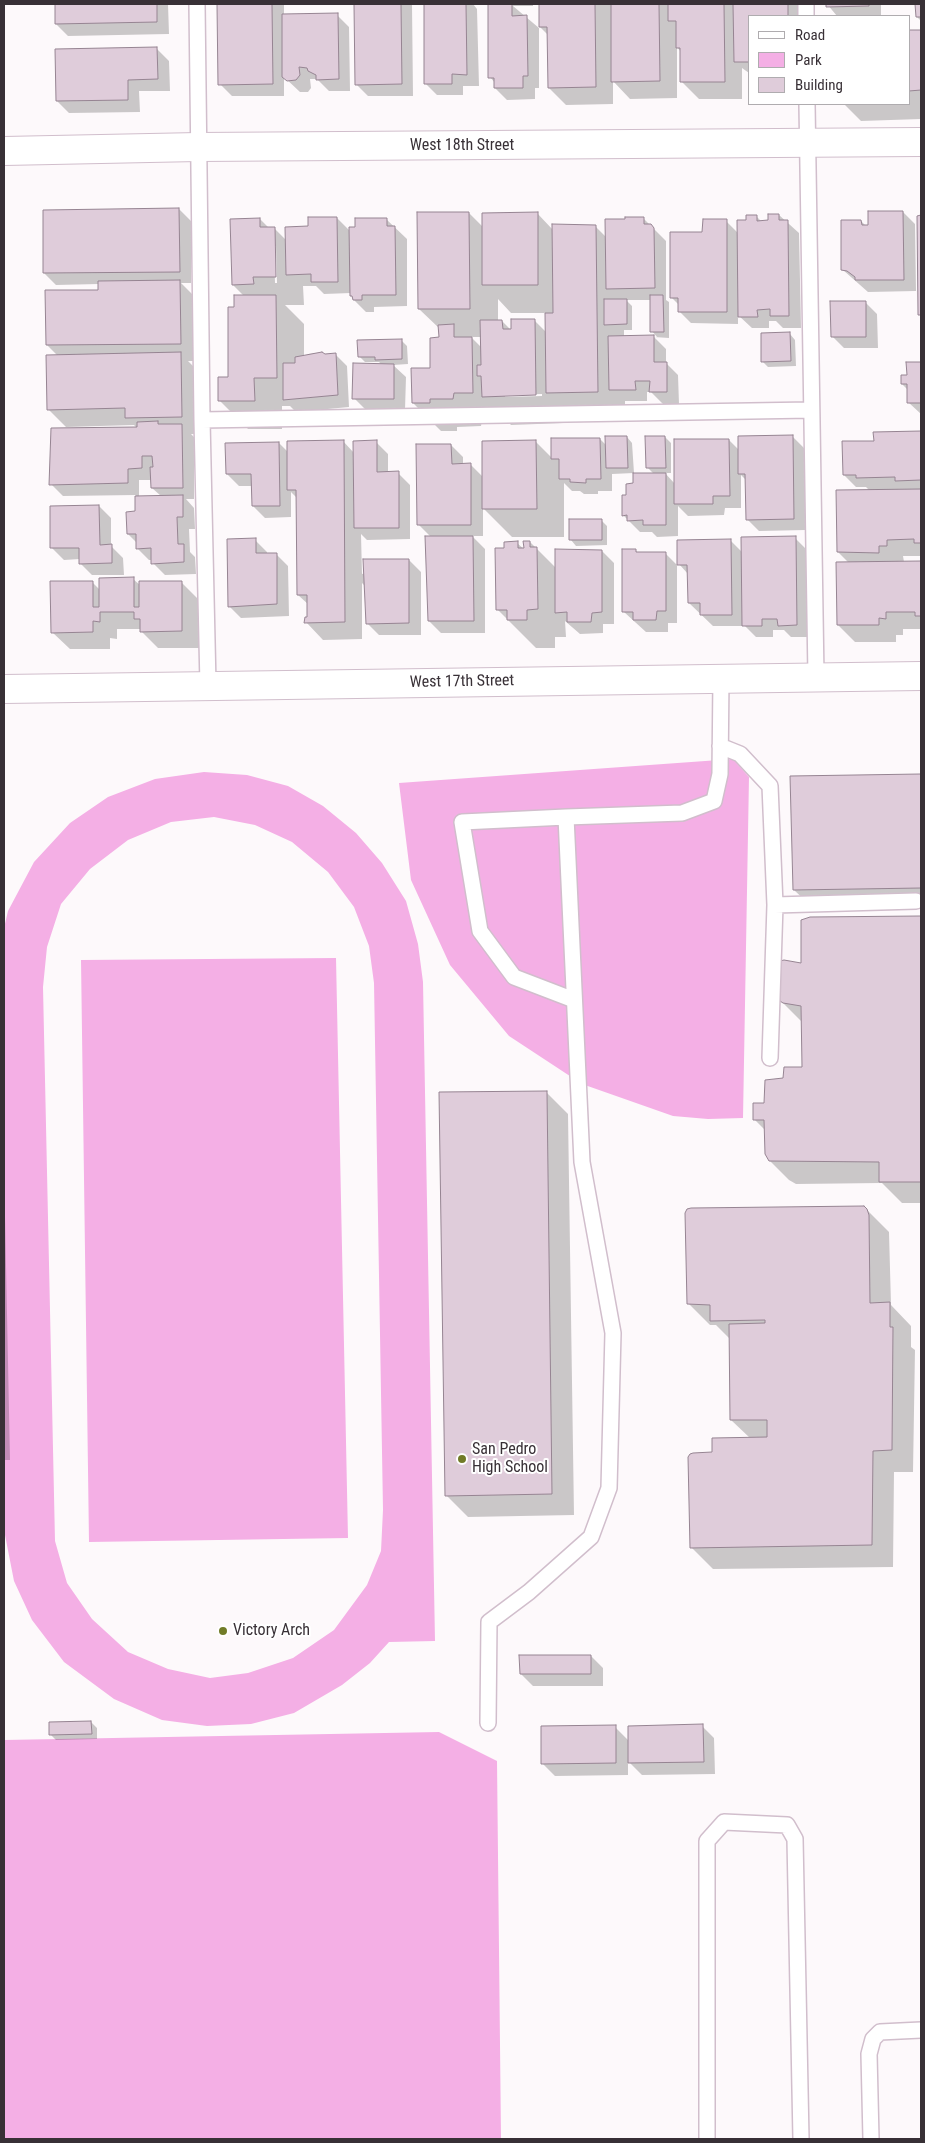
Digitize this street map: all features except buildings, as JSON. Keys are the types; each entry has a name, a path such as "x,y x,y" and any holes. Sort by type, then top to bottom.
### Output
{"street":[{"name":"West 18th Street","path":"4,151 198,147 921,142"},
{"name":"West 17th Street","path":"4,689 921,676"}],"lane":[{"path":"197,4 202,420 208,685"},
{"path":"807,105 816,677"},
{"path":"202,420 811,410"},
{"path":"574,1000 514,977 480,931 462,822 682,813 714,801 720,774 721,678"},
{"path":"720,746 740,754 770,786 775,905 770,1058"},
{"path":"488,1723 488,1622 529,1592 591,1538 609,1488 614,1333 582,1162 566,817"},
{"path":"775,905 916,901"},
{"path":"707,2139 707,1841 724,1822 787,1825 795,1839 801,2139"},
{"path":"871,2139 868,2054 873,2038 880,2032 921,2030"}],"green space":[{"path":"733,759 749,777 743,1118 708,1119 673,1116 582,1084 509,1036 450,965 411,880 399,783"},
{"path":"204,772 247,775 288,786 323,806 356,833 382,863 406,901 418,944 423,982 435,1641 389,1642 370,1663 342,1685 294,1713 251,1724 207,1726 162,1720 114,1699 64,1662 32,1620 14,1581 5,1535 4,928 8,911 34,862 70,823 108,797 155,779","holes":["214,817 255,825 292,842 328,872 354,907 369,946 374,983 383,1510 381,1551 367,1585 334,1630 293,1658 248,1673 210,1678 168,1669 128,1652 92,1619 67,1583 55,1541 43,987 47,947 61,904 90,869 128,840 171,822"]},
{"path":"336,958 348,1538 89,1542 81,960"},
{"path":"439,1732 497,1761 501,2139 4,2139 4,1740"}],"place":[{"name":"San Pedro High School","path":"462,1459"},
{"name":"Victory Arch","path":"223,1631"}]}
